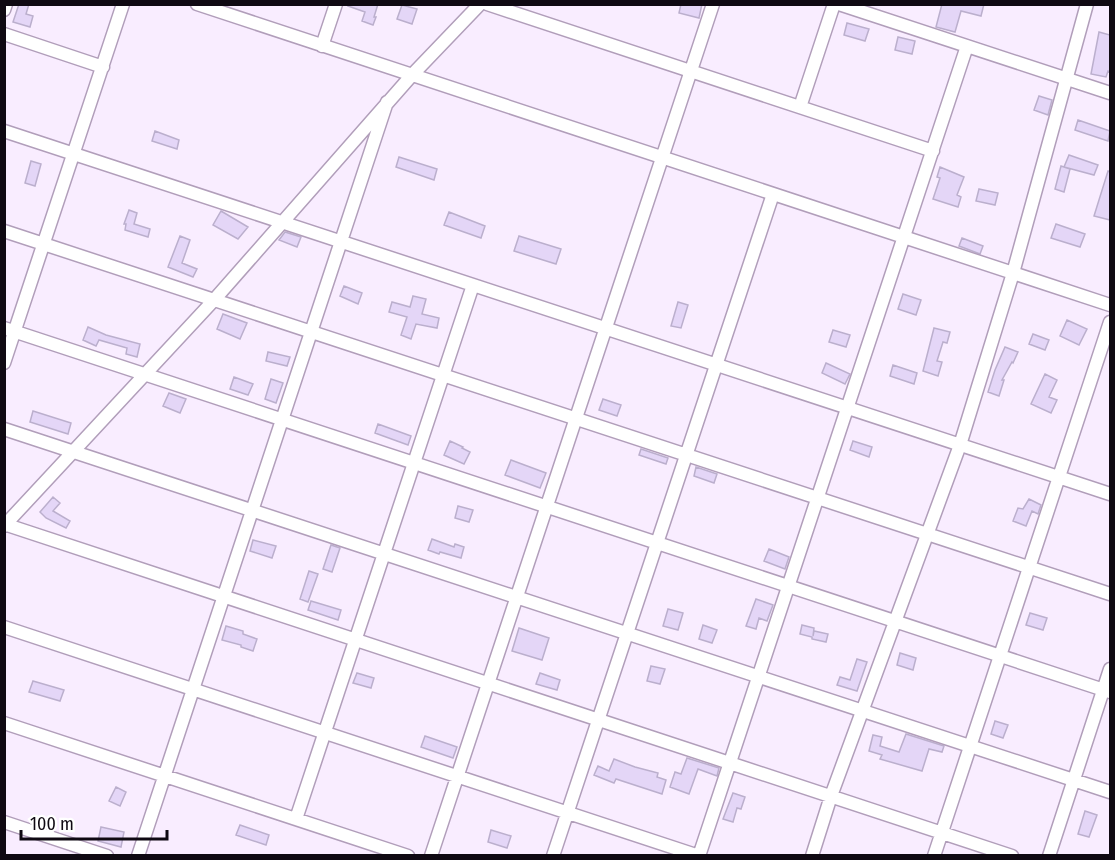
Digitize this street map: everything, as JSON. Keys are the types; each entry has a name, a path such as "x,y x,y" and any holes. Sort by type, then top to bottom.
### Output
{"street":[{"path":"4,10 6,4"},
{"path":"4,363 10,330 44,244 123,4"},
{"path":"197,4 1110,305"},
{"path":"322,46 336,4"},
{"path":"480,4 387,102 214,300 5,525 1012,855"},
{"path":"487,4 933,151"},
{"path":"431,855 713,4"},
{"path":"800,107 834,4"},
{"path":"839,4 1110,93"},
{"path":"812,855 831,796 960,445 1013,273 1087,4"},
{"path":"4,34 103,67"},
{"path":"4,627 699,855 967,46"},
{"path":"138,855 387,102"},
{"path":"4,131 1110,494"},
{"path":"553,855 772,194"},
{"path":"4,231 1110,594"},
{"path":"296,819 473,285"},
{"path":"934,855 1110,322"},
{"path":"10,330 1107,691"},
{"path":"4,429 1110,792"},
{"path":"1049,855 1107,691 1110,669"},
{"path":"4,723 408,855"},
{"path":"4,822 107,855"}],"building":[{"path":"19,4 29,4 26,14 33,16 30,27 13,22"},
{"path":"349,4 378,4 373,25 362,21 365,12 348,6"},
{"path":"681,4 702,4 699,18 679,13"},
{"path":"942,4 984,4 981,16 961,11 955,32 936,27"},
{"path":"402,5 417,9 412,24 397,19"},
{"path":"847,23 869,29 865,41 844,35"},
{"path":"1099,32 1110,35 1110,72 1108,71 1106,77 1091,74"},
{"path":"898,37 915,41 912,54 895,50"},
{"path":"1039,96 1052,100 1048,115 1034,110"},
{"path":"1078,120 1110,131 1108,141 1075,130"},
{"path":"155,131 179,140 177,149 152,141"},
{"path":"1069,155 1098,165 1094,175 1064,167"},
{"path":"399,157 437,169 434,180 396,167"},
{"path":"31,161 41,164 35,186 25,183"},
{"path":"1061,166 1070,169 1064,192 1055,189"},
{"path":"940,167 964,177 957,195 961,197 958,207 933,199 940,178 937,177"},
{"path":"1108,171 1110,172 1110,220 1094,216"},
{"path":"979,189 998,193 995,205 976,201"},
{"path":"129,210 137,213 134,224 150,229 148,237 125,230 126,224 124,224"},
{"path":"221,211 248,227 238,239 213,225"},
{"path":"449,212 485,226 481,238 444,225"},
{"path":"1056,224 1085,234 1080,247 1051,238"},
{"path":"285,232 301,237 297,247 279,240"},
{"path":"180,236 190,240 182,263 197,269 193,277 168,267"},
{"path":"519,236 561,249 556,264 514,251"},
{"path":"962,238 983,246 980,254 959,246"},
{"path":"344,286 362,293 358,304 340,296"},
{"path":"903,294 921,300 916,315 898,309"},
{"path":"413,296 426,299 422,314 439,318 437,328 416,324 411,339 401,335 407,317 389,312 392,302 410,307"},
{"path":"678,302 688,305 681,328 671,326"},
{"path":"223,314 247,323 240,339 217,329"},
{"path":"1067,320 1087,329 1079,345 1060,336"},
{"path":"88,327 106,335 140,344 137,357 126,354 127,348 99,340 96,346 83,340"},
{"path":"934,328 950,332 947,343 943,342 937,361 942,362 938,376 923,371"},
{"path":"833,330 850,335 846,347 829,342"},
{"path":"1033,334 1049,340 1045,350 1029,344"},
{"path":"1005,347 1018,352 1002,380 1004,380 999,396 988,392"},
{"path":"268,352 290,357 287,366 266,361"},
{"path":"826,363 850,374 845,384 822,373"},
{"path":"893,365 917,373 914,384 890,376"},
{"path":"1045,374 1057,380 1049,397 1057,400 1051,413 1031,404"},
{"path":"234,377 253,384 248,395 230,389"},
{"path":"271,379 283,383 276,403 265,399"},
{"path":"169,393 186,399 180,413 163,406"},
{"path":"603,399 621,405 617,416 599,410"},
{"path":"33,411 71,423 68,434 30,422"},
{"path":"378,424 411,436 408,445 375,433"},
{"path":"450,441 470,452 464,464 444,455"},
{"path":"853,441 872,447 869,457 850,450"},
{"path":"641,449 668,458 666,464 639,455"},
{"path":"511,460 546,473 540,488 505,475"},
{"path":"696,467 717,474 714,483 694,476"},
{"path":"53,497 60,503 53,511 70,521 66,528 46,518 40,512"},
{"path":"1029,499 1041,505 1038,514 1032,511 1026,526 1013,521 1018,508 1023,509"},
{"path":"458,506 473,510 469,522 455,518"},
{"path":"432,539 454,547 455,544 464,547 461,558 428,550"},
{"path":"253,540 276,546 272,558 250,551"},
{"path":"331,545 340,548 332,572 323,569"},
{"path":"769,549 789,557 785,569 764,561"},
{"path":"309,571 318,574 308,602 300,599"},
{"path":"756,599 773,605 767,621 759,618 756,629 746,626"},
{"path":"311,601 341,610 338,620 308,610"},
{"path":"668,609 683,613 678,630 663,626"},
{"path":"1030,613 1047,618 1043,630 1026,625"},
{"path":"703,625 717,630 712,643 699,639"},
{"path":"802,625 814,628 813,636 814,631 828,634 826,642 800,634"},
{"path":"226,626 243,631 243,634 257,639 253,651 222,640"},
{"path":"519,628 549,638 542,660 512,651"},
{"path":"900,653 916,658 913,670 897,665"},
{"path":"857,659 867,662 857,691 837,685 840,677 850,680"},
{"path":"651,666 665,669 660,684 647,681"},
{"path":"357,673 374,678 371,688 353,683"},
{"path":"540,673 560,680 557,690 536,684"},
{"path":"33,681 64,690 60,701 29,692"},
{"path":"995,721 1008,725 1003,738 991,734"},
{"path":"906,734 944,746 942,752 929,749 922,771 880,759 882,755 869,751 873,735 882,737 880,746 899,752"},
{"path":"425,736 457,747 453,758 421,747"},
{"path":"687,758 719,768 717,776 698,769 689,794 670,787 675,772 681,774"},
{"path":"614,759 658,773 657,777 666,780 662,794 616,779 614,783 594,775 598,766 609,771"},
{"path":"116,787 126,792 120,806 109,801"},
{"path":"733,793 745,797 741,809 737,808 733,822 723,819"},
{"path":"1085,811 1097,815 1089,837 1078,834"},
{"path":"240,825 269,835 266,845 236,835"},
{"path":"101,827 124,832 121,847 98,841"},
{"path":"491,830 511,836 507,848 488,842"}]}
